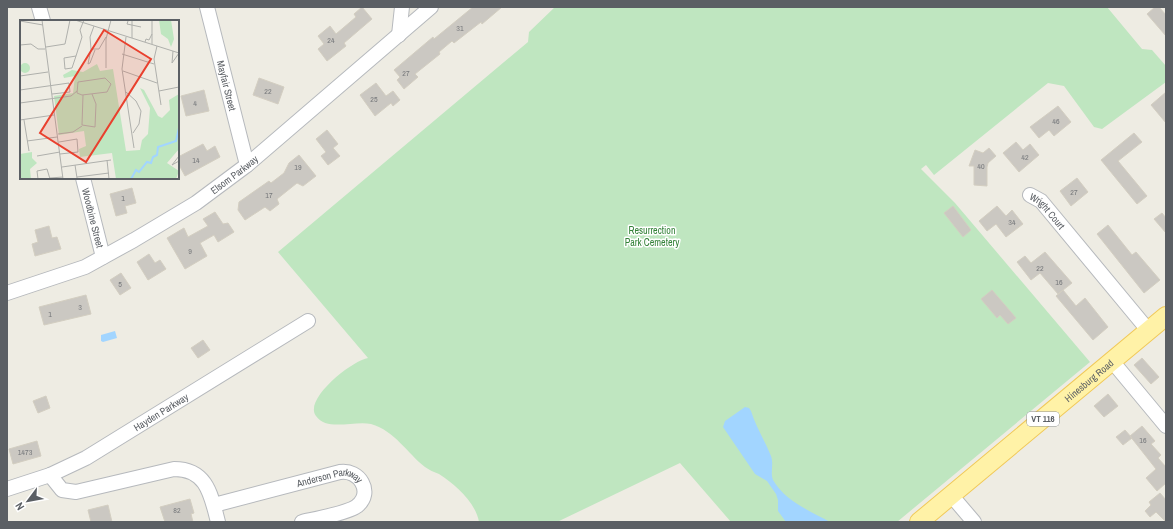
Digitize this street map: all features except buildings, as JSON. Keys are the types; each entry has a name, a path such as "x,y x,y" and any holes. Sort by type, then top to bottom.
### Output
{"main road":[{"name":"Hinesburg Road","path":"919,522 1166,316"}],"street":[{"path":"39,7 43,20"},
{"name":"Mayfair Street","path":"207,7 247,164"},
{"path":"399,34 402,7"},
{"name":"Elsom Parkway","path":"7,293 66,274 103,257 196,202 247,164 431,7"},
{"name":"Woodbine Street","path":"83,179 103,257"},
{"name":"Wright Court","path":"1030,195 1041,200 1145,333 1034,206 1030,195"},
{"name":"Hayden Parkway","path":"7,489 50,475 86,458 308,321"},
{"path":"1112,361 1166,426"},
{"path":"50,475 62,490 76,492 174,469 188,470 204,482 214,505 218,522"},
{"name":"Anderson Parkway","path":"214,505 340,472 348,471 360,478 364,490 362,499 357,506 350,510 302,522"},
{"path":"951,495 974,522"}],"green space":[{"name":"Resurrection Park Cemetery","path":"555,7 1107,7 1142,49 1152,50 1166,66 1166,82 1102,129 1094,127 1064,86 1048,83 934,175 926,165 921,169 955,203 1090,362 897,522 731,522 680,463 557,522 479,522 474,508 452,483 425,467 387,432 371,424 334,425 321,421 316,416 314,409 317,400 323,391 342,373 361,360 368,358 278,252 528,42 529,32"}],"water":[{"path":"115,331 117,338 103,342 101,341 101,335"},
{"path":"745,407 749,408 751,411 755,423 771,456 772,477 778,487 798,505 830,522 786,522 778,511 778,500 776,494 767,481 755,474 723,427 725,421"}]}
